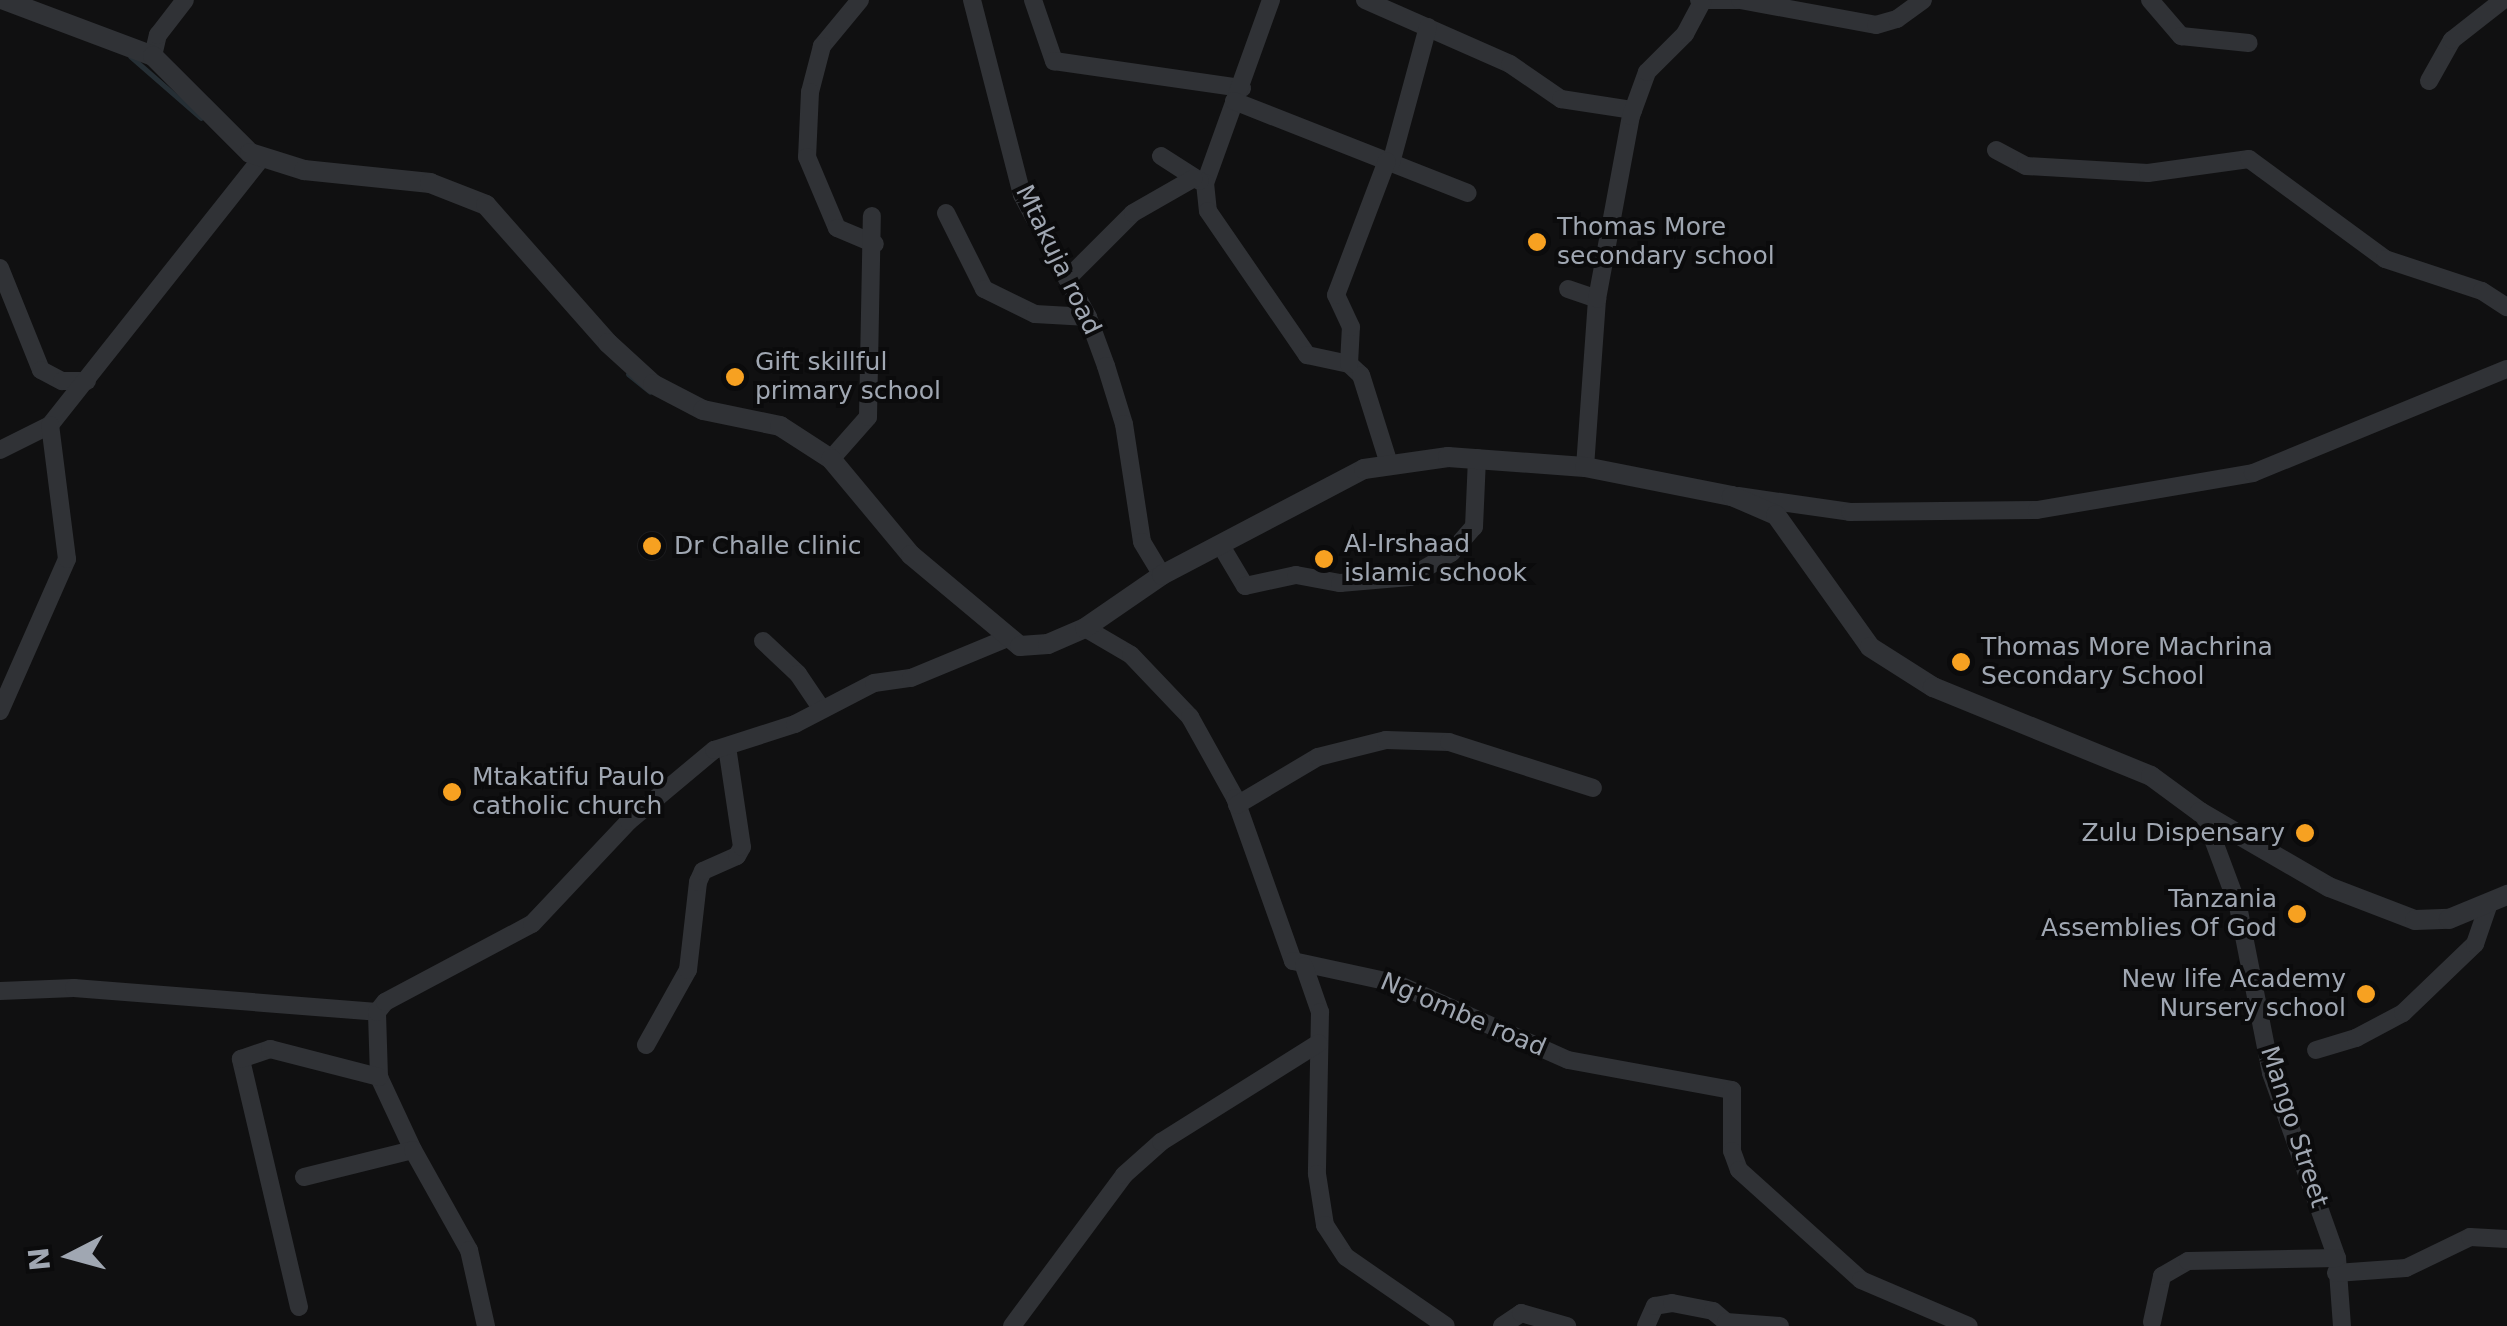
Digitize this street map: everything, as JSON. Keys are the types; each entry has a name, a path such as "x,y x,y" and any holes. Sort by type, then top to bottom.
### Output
{"street":[{"path":"4,0 152,56 232,139 262,158 304,170 430,183 486,206 608,343 663,392 703,410 780,426 831,459 911,555 1004,640"},
{"path":"152,56 158,35 185,0"},
{"path":"860,0 822,46 810,92 807,157 837,228 875,244"},
{"name":"Mtakuja road","path":"972,0 1022,196 1088,317 1124,424 1142,542 1162,575"},
{"path":"1033,0 1054,61 1238,94 1468,193"},
{"path":"1068,279 1132,213 1199,181 1238,94 1271,0"},
{"path":"1366,0 1510,64 1561,99 1633,110"},
{"path":"1585,467 1598,299 1633,110 1647,72 1686,34 1701,1 1739,0 1876,25 1897,20 1923,0"},
{"path":"2150,0 2181,36 2249,42"},
{"path":"2429,81 2452,40 2504,0"},
{"path":"1348,364 1351,327 1336,294 1389,162 1428,27"},
{"path":"1996,150 2026,166 2148,172 2249,159 2385,258 2482,291 2507,307"},
{"path":"1161,156 1199,181 1208,210 1307,354 1348,364 1362,375 1388,464"},
{"path":"0,450 50,425 262,158"},
{"path":"946,213 984,289 1036,314 1088,317"},
{"path":"831,459 848,448 868,418 864,382 875,244 872,216"},
{"path":"0,268 41,370 62,381 87,381"},
{"path":"1568,289 1598,299"},
{"path":"6,990 377,1012 451,962 532,924 640,812 701,759 795,724 821,708 1004,640 1048,644 1086,628 1162,575 1364,469 1478,458 1585,467 1732,496 1850,512 2038,510 2253,473 2507,369"},
{"path":"0,712 66,559 50,425"},
{"path":"1220,544 1245,586 1296,575 1340,583 1410,577 1451,553 1474,526 1478,458"},
{"path":"1732,496 1776,515 1870,647 1933,687 2151,776 2204,815 2329,887 2388,913 2449,920 2502,899"},
{"path":"1086,628 1131,656 1181,707 1237,806 1284,948 1304,966 1320,1012 1317,1174 1326,1225 1346,1256 1446,1326"},
{"path":"764,641 798,674 821,708"},
{"path":"1237,806 1318,757 1386,740 1449,742 1594,788"},
{"path":"646,1045 688,970 698,882 703,871 737,856 742,847 727,747"},
{"name":"Mango Street","path":"2204,815 2238,906 2271,1072 2336,1266 2342,1326"},
{"path":"2316,1050 2356,1038 2402,1013 2475,944 2502,899"},
{"name":"Ng'ombe road","path":"1304,966 1395,983 1568,1060 1732,1090 1732,1151 1740,1170 1861,1280 1969,1326"},
{"path":"377,1012 379,1077 413,1150 469,1250 486,1326"},
{"path":"1012,1326 1114,1188 1160,1142 1319,1043"},
{"path":"299,1307 241,1059 270,1049 379,1077"},
{"path":"304,1177 413,1150"},
{"path":"2152,1322 2162,1276 2188,1261 2406,1268 2470,1237 2507,1239"},
{"path":"1646,1326 1654,1306 1672,1303 1713,1312 1726,1322 1780,1326"},
{"path":"1502,1326 1521,1314 1568,1326"}],"shaded area":[{"name":"Dr Challe clinic","path":"652,531 663,535 667,546 663,557 652,561 641,557 637,546 641,535"}],"waterway":[{"path":"130,56 201,118"},
{"path":"628,374 650,392"}],"place":[{"name":"Thomas More secondary school","path":"1537,242"},
{"name":"Gift skillful primary school","path":"735,377"},
{"name":"Dr Challe clinic","path":"652,546"},
{"name":"Al-Irshaad islamic schook","path":"1324,559"},
{"name":"Thomas More Machrina Secondary School","path":"1961,662"},
{"name":"Mtakatifu Paulo catholic church","path":"452,792"},
{"name":"Zulu Dispensary","path":"2305,833"},
{"name":"Tanzania Assemblies Of God","path":"2297,914"},
{"name":"New life Academy Nursery school","path":"2366,994"}]}
